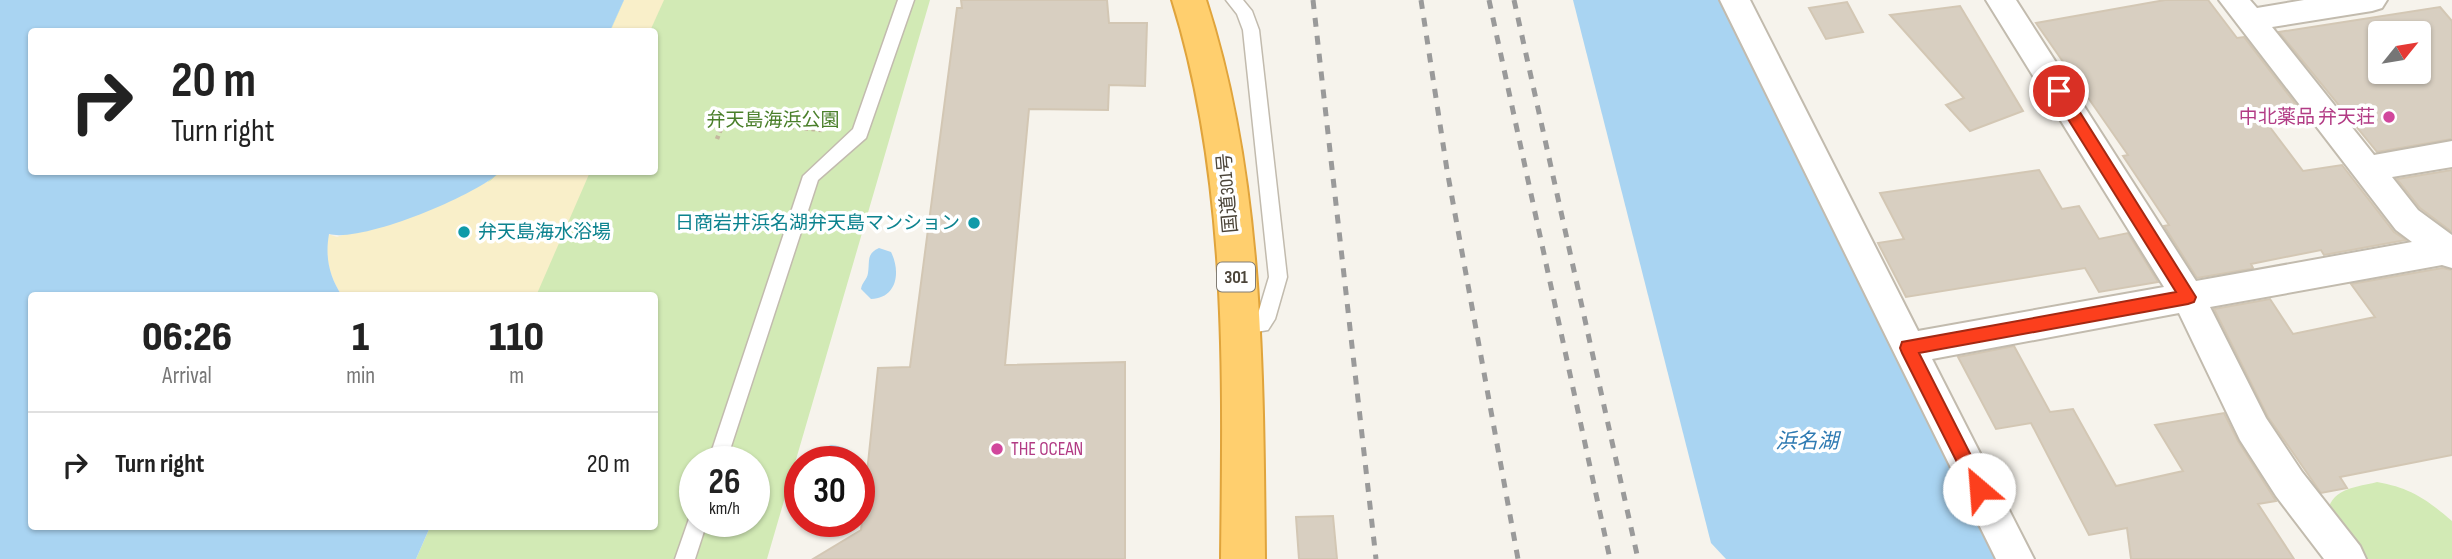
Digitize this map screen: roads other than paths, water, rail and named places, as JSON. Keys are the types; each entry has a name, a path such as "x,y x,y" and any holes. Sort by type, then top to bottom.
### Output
{"highway":[{"name":"国道301号","path":"1189,0 1211,74 1221,124 1239,327 1243,559"}],"street":[{"path":"2001,0 2188,297 2253,429 2289,484 2347,559"},
{"path":"2242,10 2372,0"},
{"path":"1743,1 1908,348 2015,559"},
{"path":"2242,10 2407,220 2449,252"},
{"path":"2366,169 2452,154"},
{"path":"1908,348 2449,252"}],"lane":[{"path":"722,446 811,177 860,133 906,0"},
{"path":"1234,0 1244,11 1251,30 1278,277 1266,319 1262,324 1239,327"},
{"path":"685,559 692,537"}],"water":[{"path":"0,0 624,0 611,28 28,28 28,175 496,175 444,205 391,225 345,235 329,234 329,266 340,292 28,292 28,530 429,530 416,559 0,559"},
{"name":"浜名湖","path":"1573,0 1721,0 1996,559 1726,559 1711,543"},
{"path":"879,248 891,252 896,275 886,294 871,299 861,289 867,275 870,255"}],"railway":[{"path":"1313,0 1376,559"},
{"path":"1421,0 1447,170 1518,559"},
{"path":"1489,0 1610,559"},
{"path":"1514,0 1638,559"}],"place":[{"name":"中北薬品 弁天荘","path":"2389,117"},
{"name":"日商岩井浜名湖弁天島マンション","path":"974,223"},
{"name":"弁天島海水浴場","path":"464,232"},
{"name":"THE OCEAN","path":"997,449"}],"park label":[{"name":"弁天島海浜公園","path":"773,120"}]}
